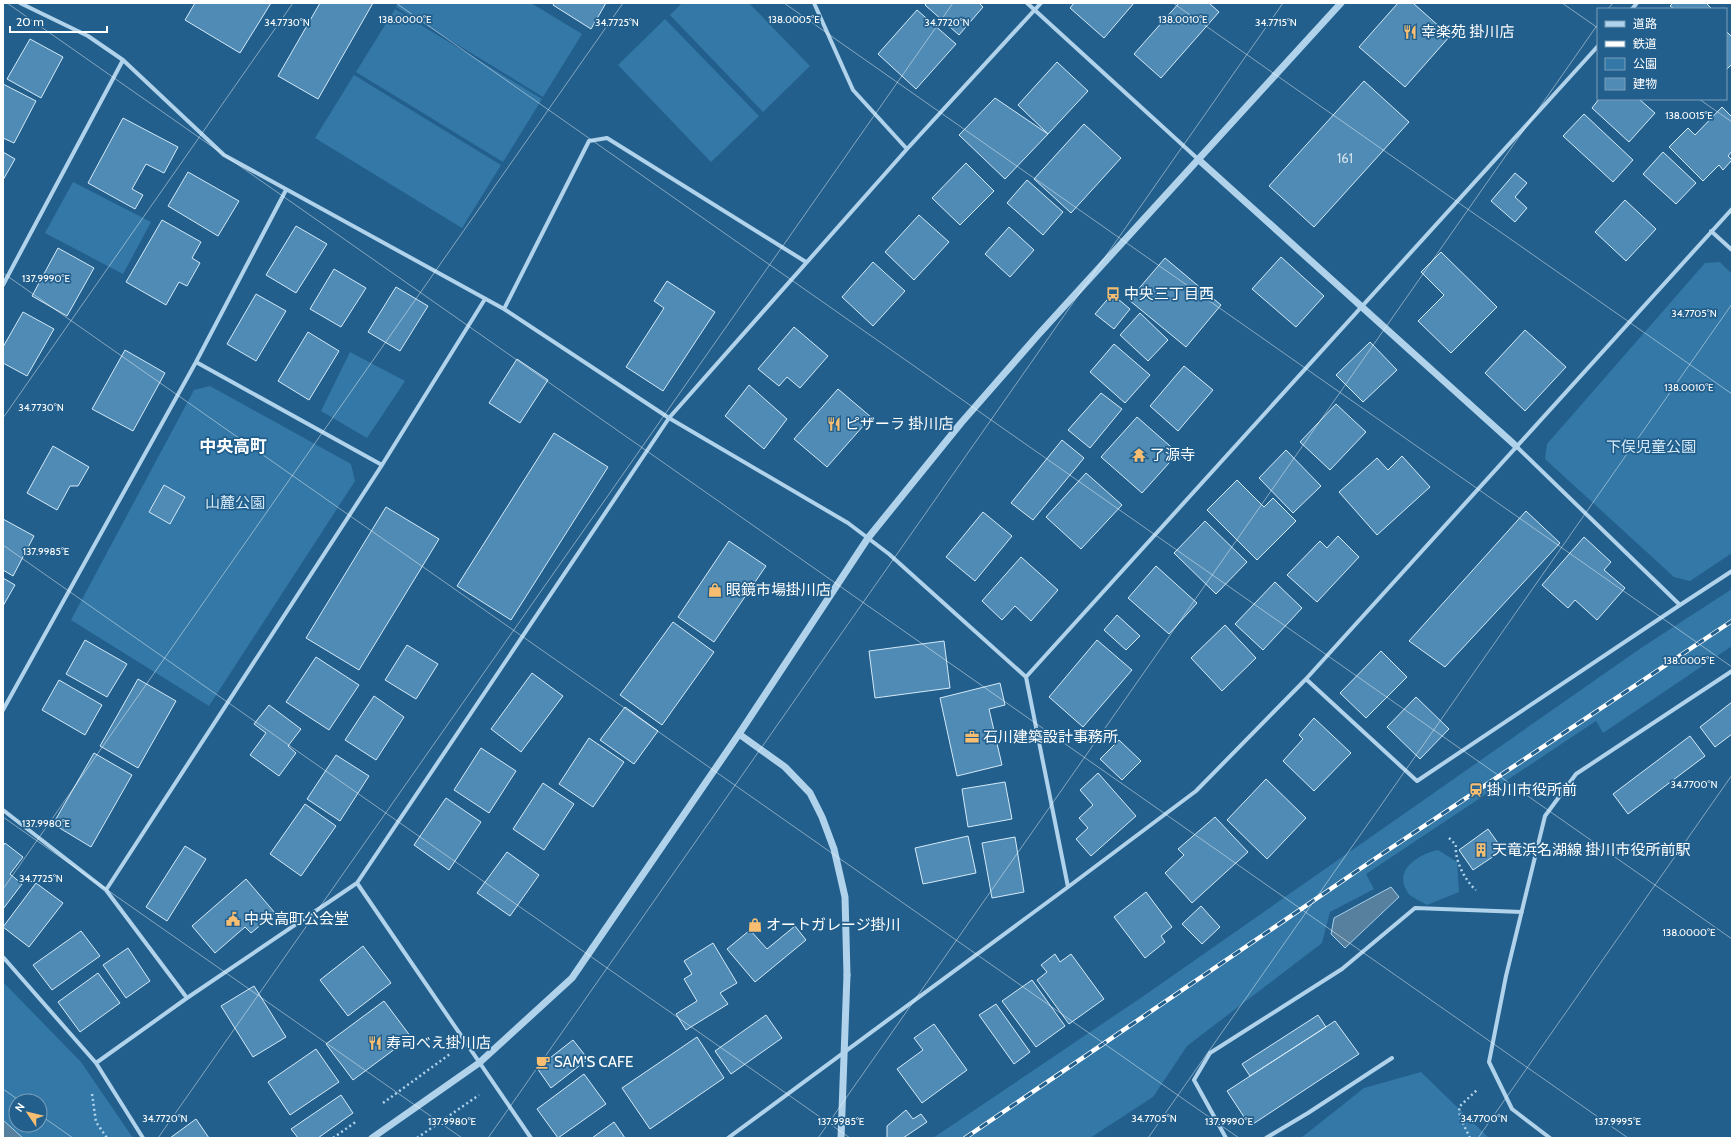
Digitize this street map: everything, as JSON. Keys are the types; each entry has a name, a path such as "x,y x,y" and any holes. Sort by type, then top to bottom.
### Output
{"street":[{"path":"20,3 88,36 123,60 224,155 504,309 669,418 848,523 889,554 1026,677 1068,887"},
{"path":"814,3 853,90 907,150"},
{"path":"1027,3 1516,446 1680,605"},
{"path":"96,1063 187,998 357,883 669,418 806,262 1041,3"},
{"path":"372,1138 479,1063 572,978 740,734 868,538 961,423 1017,359 1341,3"},
{"path":"1026,677 1597,47"},
{"path":"3,285 123,60"},
{"path":"504,309 589,140 607,138 806,262"},
{"path":"3,710 196,362 286,190"},
{"path":"728,1138 1196,791 1306,679 1732,209"},
{"path":"1711,231 1732,250"},
{"path":"106,890 382,465 485,299"},
{"path":"196,362 382,465"},
{"path":"1306,679 1418,781 1732,571"},
{"path":"1550,1138 1512,1109 1489,1062 1506,976 1545,816 1576,774 1732,671"},
{"path":"740,734 785,767 810,793 822,817 834,849 845,897 847,975 841,1138"},
{"path":"3,810 106,890 187,998"},
{"path":"357,883 531,1138"},
{"path":"1226,1138 1194,1080 1210,1053 1342,969 1415,908 1522,912"},
{"path":"3,957 96,1063 143,1138"},
{"path":"1266,1138 1308,1114 1392,1058"}],"path":[{"path":"1449,838 1456,845 1455,853 1469,884 1480,893"},
{"path":"377,1106 465,1043"},
{"path":"417,1138 494,1085"},
{"path":"1470,1138 1460,1117 1459,1107 1478,1089"},
{"path":"334,1138 358,1120"}],"green space":[{"path":"398,3 531,3 582,34 543,97 396,7"},
{"path":"682,3 749,3 810,66 763,112 670,15"},
{"path":"395,9 542,99 503,162 356,72"},
{"path":"665,19 759,116 711,162 618,65"},
{"path":"354,75 501,165 462,228 315,138"},
{"path":"73,182 151,222 123,274 45,233"},
{"name":"下俣児童公園","path":"1720,262 1732,274 1732,553 1690,581 1674,577 1545,459 1547,444 1705,263"},
{"path":"350,352 405,381 367,438 321,411"},
{"name":"山麓公園","path":"210,386 351,464 355,481 209,706 71,620 194,390"},
{"path":"1732,589 1732,646 1603,733 1596,721 1366,874 1374,889 1330,912 1322,943 1187,1046 1153,1097 1090,1138 933,1138 1145,995 1641,648"},
{"path":"1438,850 1457,862 1459,892 1427,905 1408,893 1404,885 1403,877 1405,870 1416,859"},
{"path":"3,982 81,1062 133,1138 16,1138 11,1133 48,1133 48,1093 8,1093 8,1130 3,1125"},
{"path":"1421,1072 1489,1138 1301,1138 1364,1088"}],"shaded area":[{"path":"1391,887 1399,897 1345,948 1331,934 1334,918"},
{"path":"3,1120 8,1124 8,1133 17,1133 23,1138 3,1138"}],"building":[{"path":"195,3 271,3 240,53 185,20"},
{"path":"320,3 373,3 318,99 278,76"},
{"path":"554,3 606,3 591,29 553,5"},
{"path":"927,3 979,3 983,7 959,35 925,5"},
{"path":"1074,3 1134,3 1104,38 1070,8"},
{"path":"1179,3 1209,3 1219,12 1161,78 1134,54"},
{"path":"1398,3 1413,3 1450,36 1405,87 1359,47"},
{"path":"1673,3 1706,3 1711,8 1673,8 1670,6"},
{"path":"917,10 956,44 916,89 878,54"},
{"path":"1727,32 1732,37 1732,64 1727,69"},
{"path":"30,39 63,57 41,98 7,79"},
{"path":"1057,62 1088,91 1048,134 1018,105"},
{"path":"1364,81 1409,122 1314,227 1269,186"},
{"path":"3,84 36,101 14,143 3,138"},
{"path":"995,98 1048,134 1005,179 959,135"},
{"path":"1598,100 1640,100 1655,113 1629,142 1592,108"},
{"path":"1722,107 1732,117 1732,151 1728,156 1732,160 1723,170 1719,165 1703,181 1669,147 1688,128 1695,135"},
{"path":"1584,114 1633,160 1613,182 1563,136"},
{"path":"123,118 178,147 164,173 146,164 132,189 143,195 135,209 88,183"},
{"path":"1084,124 1121,158 1071,213 1034,179"},
{"path":"3,152 15,159 3,180"},
{"path":"1663,152 1696,183 1676,204 1643,174"},
{"path":"966,163 994,191 960,225 932,198"},
{"path":"188,172 239,201 218,236 168,206"},
{"path":"1515,173 1527,183 1515,197 1527,208 1515,222 1491,201"},
{"path":"1027,180 1063,212 1043,235 1007,203"},
{"path":"1625,200 1656,229 1626,261 1595,232"},
{"path":"919,215 949,242 914,280 885,252"},
{"path":"162,220 201,242 192,258 200,263 187,286 179,282 166,305 126,282"},
{"path":"296,226 327,244 296,293 266,275"},
{"path":"1009,227 1034,250 1010,277 985,254"},
{"path":"58,248 94,268 67,316 32,296"},
{"path":"1441,252 1497,307 1451,353 1418,321 1444,295 1421,272"},
{"path":"1281,257 1324,296 1296,327 1252,289"},
{"path":"1165,258 1221,305 1186,347 1129,300"},
{"path":"873,262 905,291 873,326 842,297"},
{"path":"334,269 366,288 341,327 310,309"},
{"path":"667,281 715,312 663,391 626,367 664,308 654,301"},
{"path":"396,287 428,306 400,351 368,332"},
{"path":"256,294 286,311 256,361 227,344"},
{"path":"1112,294 1130,309 1114,329 1095,314"},
{"path":"23,312 54,329 27,376 3,363 3,347"},
{"path":"1140,313 1168,340 1148,361 1120,335"},
{"path":"794,327 828,356 800,388 787,377 779,386 758,369"},
{"path":"1525,330 1566,367 1525,411 1485,373"},
{"path":"308,332 339,351 309,400 278,381"},
{"path":"1370,342 1397,370 1363,402 1336,375"},
{"path":"1114,344 1150,375 1125,403 1090,372"},
{"path":"125,350 165,373 133,431 92,409"},
{"path":"517,359 548,380 520,423 489,403"},
{"path":"1184,366 1213,390 1178,431 1150,406"},
{"path":"749,385 787,419 764,449 725,416"},
{"path":"838,389 871,417 827,467 794,439"},
{"path":"1101,393 1122,409 1090,448 1068,430"},
{"path":"1336,404 1366,432 1330,470 1300,442"},
{"name":"了源寺","path":"1137,417 1178,453 1142,493 1101,457"},
{"path":"554,433 608,467 511,620 457,586"},
{"path":"1062,440 1084,458 1033,520 1011,503"},
{"path":"53,446 89,467 78,486 70,486 57,510 27,493"},
{"path":"1286,450 1321,486 1293,513 1259,478"},
{"path":"1402,456 1430,487 1377,535 1339,492 1377,458 1388,470"},
{"path":"1086,473 1122,505 1081,549 1046,517"},
{"path":"1237,480 1264,507 1273,498 1296,521 1257,560 1207,510"},
{"path":"164,485 185,497 170,524 149,512"},
{"path":"386,507 439,539 359,670 306,638"},
{"path":"1526,511 1560,543 1445,667 1409,641"},
{"path":"983,512 1012,536 975,581 946,557"},
{"path":"3,519 34,536 13,576 3,570"},
{"path":"1205,521 1247,562 1216,594 1174,553"},
{"path":"1338,536 1359,557 1317,602 1287,575 1320,541 1327,548"},
{"path":"1584,537 1611,562 1604,570 1625,588 1597,620 1575,600 1568,608 1542,585"},
{"path":"729,541 766,566 714,642 678,617"},
{"path":"1021,557 1058,590 1031,621 1015,606 1002,620 982,601"},
{"path":"1156,566 1197,603 1169,634 1128,598"},
{"path":"3,578 15,585 3,606"},
{"path":"1275,582 1302,608 1263,650 1235,624"},
{"path":"1117,615 1140,636 1126,650 1104,630"},
{"path":"673,622 714,652 662,725 620,695"},
{"path":"1225,625 1256,658 1222,691 1191,658"},
{"path":"85,640 127,664 107,697 66,674"},
{"path":"1097,640 1132,670 1083,727 1049,697"},
{"path":"944,641 950,688 875,698 869,651"},
{"path":"407,645 438,664 416,699 385,680"},
{"path":"1381,651 1407,677 1366,718 1340,693"},
{"path":"316,657 359,685 329,730 286,702"},
{"path":"532,673 563,696 521,752 491,729"},
{"path":"138,679 176,701 138,768 100,746"},
{"path":"59,680 102,705 85,735 42,710"},
{"path":"1000,683 1005,705 989,709 1002,765 957,776 940,698"},
{"path":"374,696 404,717 376,760 345,740"},
{"path":"1416,697 1449,729 1420,759 1387,727"},
{"path":"1732,702 1732,734 1715,747 1700,727"},
{"path":"269,705 301,729 288,746 296,753 279,776 250,755 266,733 254,724"},
{"path":"625,707 658,731 634,764 600,740"},
{"path":"1314,718 1351,753 1314,791 1283,761 1303,739 1299,735"},
{"path":"1690,736 1705,756 1628,814 1613,794"},
{"path":"589,738 624,762 593,807 559,784"},
{"path":"1119,740 1141,761 1122,780 1100,759"},
{"path":"481,748 516,771 489,813 454,790"},
{"path":"94,753 132,775 91,847 53,824"},
{"path":"336,755 369,776 340,821 307,799"},
{"path":"1098,773 1136,816 1091,856 1076,839 1088,828 1079,818 1093,805 1080,790"},
{"path":"1266,779 1306,818 1267,859 1227,820"},
{"path":"1005,782 1012,819 968,827 962,789"},
{"path":"543,783 574,804 544,850 513,829"},
{"path":"446,798 481,822 449,870 414,845"},
{"path":"305,804 336,826 301,876 270,854"},
{"path":"1215,817 1248,852 1192,903 1165,873 1184,855 1178,849"},
{"name":"天竜浜名湖線 掛川市役所前駅","path":"1488,829 1503,850 1473,870 1459,850"},
{"path":"968,836 976,873 923,884 915,848"},
{"path":"1015,837 1024,892 992,898 982,843"},
{"path":"5,843 23,857 10,874 22,884 3,909 3,846"},
{"path":"185,846 206,859 167,921 146,907"},
{"path":"507,852 539,875 510,916 477,893"},
{"name":"中央高町公会堂","path":"246,879 275,913 251,933 245,927 215,953 192,926"},
{"path":"36,883 63,903 29,947 3,927"},
{"path":"1146,892 1172,927 1161,936 1165,942 1145,958 1114,917"},
{"path":"1201,906 1220,927 1202,944 1182,924"},
{"path":"795,926 806,940 755,982 727,949 750,930 767,949"},
{"path":"81,931 100,956 52,990 33,965"},
{"path":"713,943 737,983 720,993 728,1004 686,1030 676,1014 697,1001 684,979 692,974 684,961"},
{"path":"363,946 391,983 348,1016 320,980"},
{"path":"128,948 150,981 126,998 103,965"},
{"path":"1055,954 1060,962 1071,954 1104,999 1069,1024 1037,980 1047,972 1041,965"},
{"path":"98,973 120,1003 80,1032 58,1002"},
{"path":"1032,980 1065,1026 1036,1047 1002,1001"},
{"path":"254,986 286,1037 253,1057 221,1006"},
{"path":"384,1001 411,1037 353,1080 326,1044"},
{"path":"996,1004 1030,1052 1014,1064 979,1015"},
{"path":"766,1015 782,1038 731,1074 715,1051"},
{"path":"1318,1015 1326,1027 1250,1076 1242,1064"},
{"path":"1335,1021 1359,1054 1250,1126 1227,1091"},
{"path":"934,1024 967,1070 922,1103 897,1069 923,1050 914,1038"},
{"path":"697,1037 724,1078 650,1129 622,1088"},
{"path":"573,1040 588,1059 551,1088 537,1068"},
{"path":"316,1049 339,1082 290,1115 268,1082"},
{"path":"584,1074 606,1104 558,1138 537,1109"},
{"path":"341,1095 353,1113 318,1138 298,1138 291,1129"},
{"path":"906,1110 913,1119 921,1114 927,1122 903,1138 887,1138 887,1126"},
{"path":"196,1119 209,1138 170,1138"},
{"path":"614,1122 625,1138 592,1138"}],"railway":[{"path":"965,1138 1376,858 1732,621"}],"place":[{"name":"幸楽苑 掛川店","path":"1410,32"},
{"name":"中央三丁目西","path":"1113,294"},
{"name":"ピザーラ 掛川店","path":"834,424"},
{"name":"了源寺","path":"1139,455"},
{"name":"眼鏡市場掛川店","path":"715,590"},
{"name":"石川建築設計事務所","path":"972,737"},
{"name":"掛川市役所前","path":"1476,790"},
{"name":"天竜浜名湖線 掛川市役所前駅","path":"1481,850"},
{"name":"中央高町公会堂","path":"233,919"},
{"name":"オートガレージ掛川","path":"755,925"},
{"name":"寿司べえ掛川店","path":"375,1043"},
{"name":"SAM'S CAFE","path":"543,1062"}],"district":[{"name":"中央高町","path":"233,446"}]}
